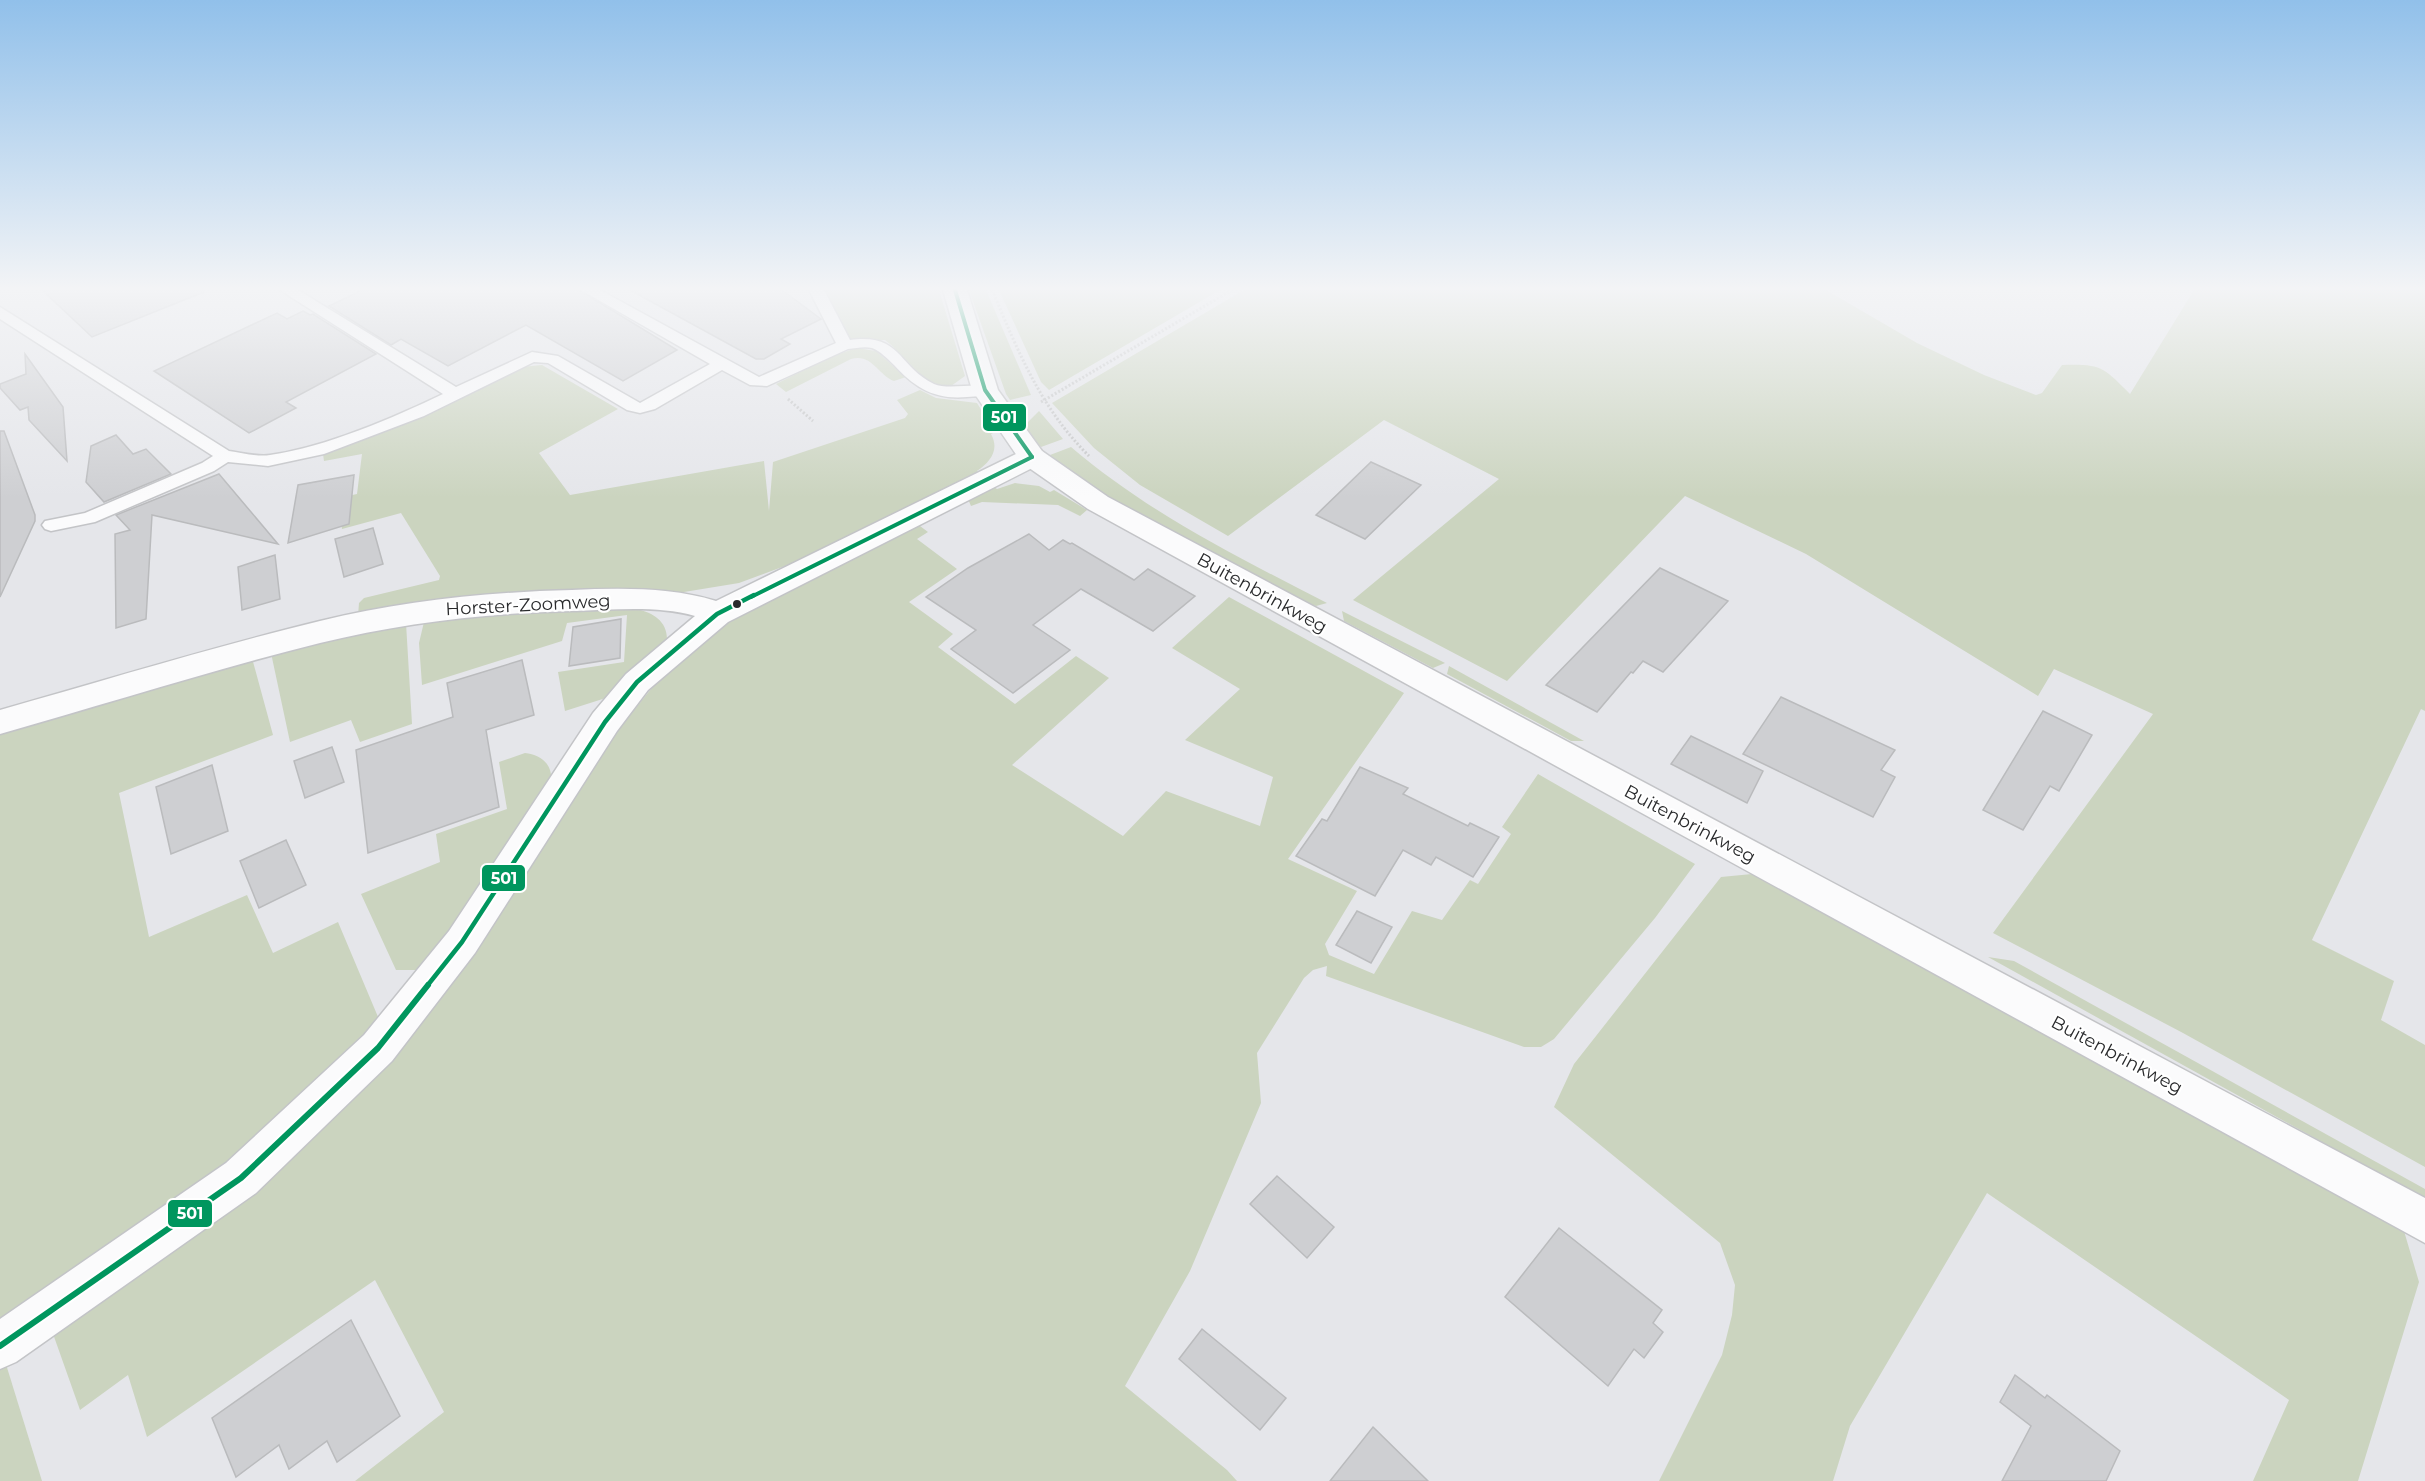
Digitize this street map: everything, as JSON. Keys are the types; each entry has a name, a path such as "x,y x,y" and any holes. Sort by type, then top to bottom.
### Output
{"street":[{"name":"Buitenbrinkweg","path":"976,359 985,390 1032,458 1098,503 2425,1221"},
{"path":"0,1346 241,1178 378,1048 462,942 611,714 637,682 717,614 1032,458"},
{"name":"Horster-Zoomweg","path":"0,722 320,632 439,610 485,605 602,600 688,603 717,614"}],"lane":[{"path":"74,359 225,456 268,461 287,459 328,446 457,395 529,359"},
{"path":"399,359 457,395"},
{"path":"552,359 640,408 723,363"},
{"path":"716,359 756,382 767,381 814,359"},
{"path":"895,359 921,383 935,390 958,393 985,390"},
{"path":"51,525 89,518 208,467 225,456"}],"path":[{"path":"1022,359 1041,402 1114,359"}],"green space":[{"path":"826,359 851,359 786,392 776,384"},
{"path":"864,359 885,359 906,377 894,381"},
{"path":"905,359 960,359 965,376 951,386 941,385 932,382"},
{"path":"994,359 1016,359 1031,395 1010,400"},
{"path":"1031,359 1102,359 1049,390 1041,382"},
{"path":"1127,359 1951,359 2036,395 2042,393 2062,365 2086,365 2101,369 2130,394 2151,359 2425,359 2425,711 2421,709 2312,940 2394,981 2381,1020 2425,1045 2425,1167 2183,1033 1993,933 2153,714 2054,669 2038,696 1806,554 1685,496 1507,681 1353,600 1499,479 1384,420 1228,536 1140,485 1094,448 1052,403"},
{"path":"542,365 618,409 539,453 570,495 764,461 769,511 773,462 905,418 908,414 897,400 920,390 936,398 977,403 995,432 991,434 994,440 994,450 990,460 977,471 978,473 896,515 793,563 739,583 684,592 358,616 359,603 364,598 439,580 440,576 401,513 342,529 338,498 357,494 362,454 324,461 323,454 521,367"},
{"path":"1039,411 1063,439 1041,447 1023,427"},
{"path":"1071,447 1132,493 1194,532 1327,603 1316,606 1310,604 1176,536 1111,498 1050,455"},
{"path":"1015,483 1039,486 1050,492 1054,490 1087,510 1080,516 1058,505 982,502 971,506 968,499 994,487 997,489"},
{"path":"916,523 928,532 917,539 957,569 909,602 953,634 938,647 1015,704 1076,656 1109,678 1012,765 1123,836 1166,791 1260,826 1273,777 1185,740 1240,689 1172,648 1229,597 1404,693 1288,859 1357,891 1325,944 1329,955 1374,974 1412,911 1442,920 1470,880 1478,884 1511,834 1502,827 1538,774 1695,864 1655,918 1554,1039 1541,1047 1524,1047 1326,976 1327,966 1313,970 1304,978 1257,1053 1261,1103 1190,1271 1125,1386 1227,1470 1237,1481 355,1481 444,1412 375,1280 147,1437 128,1375 80,1410 52,1331 487,933 618,730 651,689 689,650 728,621"},
{"path":"637,609 648,613 662,623 667,639 612,696 565,711 558,672 624,662 627,615 567,623 562,641 422,685 419,643 424,622 521,611"},
{"path":"1342,611 1445,663 1433,668 1344,621"},
{"path":"406,623 412,724 360,742 351,720 290,742 271,653"},
{"path":"252,658 273,735 119,793 149,937 247,895 273,953 338,922 381,1024 256,1147 0,1330 0,731"},
{"path":"1449,666 1584,741 1571,741 1447,674"},
{"path":"525,753 541,758 548,765 551,782 423,970 396,970 361,894 440,862 436,834 507,809 499,762"},
{"path":"1752,874 2404,1231 2419,1282 2358,1481 2253,1481 2289,1400 1987,1193 1850,1426 1833,1481 1659,1481 1722,1355 1732,1315 1735,1285 1720,1243 1554,1107 1574,1064 1721,877"},
{"path":"1988,957 2014,961 2425,1189 2425,1199"},
{"path":"5,1361 42,1481 0,1481 0,1365"}],"building":[{"path":"25,359 29,359 63,407 67,461 29,420 28,407 20,410 0,388 0,384 26,374"},
{"path":"179,359 366,359 286,402 296,408 249,433 154,371"},
{"path":"436,359 461,359 448,366"},
{"path":"585,359 661,359 623,381"},
{"path":"0,431 4,431 35,515 35,521 0,597"},
{"path":"116,435 133,454 146,449 171,474 104,502 86,482 91,446"},
{"path":"1371,462 1421,485 1365,539 1316,515"},
{"path":"219,474 278,544 152,515 146,619 116,628 115,534 130,530 116,515"},
{"path":"354,475 349,524 288,543 298,485"},
{"path":"373,528 383,564 344,577 335,539"},
{"path":"1029,534 1049,550 1063,540 1072,543 1134,580 1148,569 1195,596 1153,631 1081,589 1033,625 1070,650 1013,693 951,649 976,630 926,597 968,568"},
{"path":"275,555 280,599 242,610 238,567"},
{"path":"1660,568 1728,601 1663,672 1643,661 1597,712 1546,685"},
{"path":"621,619 620,658 569,666 573,627"},
{"path":"522,660 534,715 486,730 499,807 368,853 356,750 453,717 447,683"},
{"path":"1781,697 1895,750 1881,770 1895,777 1873,817 1743,754"},
{"path":"2043,711 2092,735 2059,791 2050,786 2023,830 1983,810"},
{"path":"1691,736 1763,771 1747,803 1671,764"},
{"path":"332,747 344,782 305,798 294,761"},
{"path":"212,765 228,831 171,854 156,787"},
{"path":"1360,767 1408,788 1403,794 1468,826 1470,823 1499,837 1473,877 1436,857 1431,865 1403,850 1375,896 1296,856 1322,819 1327,821"},
{"path":"286,840 306,885 259,908 240,861"},
{"path":"1357,911 1392,927 1371,963 1336,945"},
{"path":"1277,1176 1334,1227 1307,1258 1250,1204"},
{"path":"1559,1228 1662,1310 1653,1323 1663,1332 1644,1358 1634,1349 1608,1386 1505,1297"},
{"path":"351,1320 400,1416 337,1462 327,1441 289,1469 279,1445 236,1477 212,1418"},
{"path":"1202,1329 1286,1398 1260,1430 1179,1359"},
{"path":"2015,1375 2045,1398 2047,1395 2120,1451 2106,1481 2002,1481 2031,1426 2000,1402"},
{"path":"1373,1427 1428,1481 1330,1481"}],"transit line":[{"name":"501","path":"976,359 985,390 1032,457"},
{"name":"501","path":"0,1346 241,1178 378,1048 462,942 605,722 637,682 717,614 1032,457"}]}
